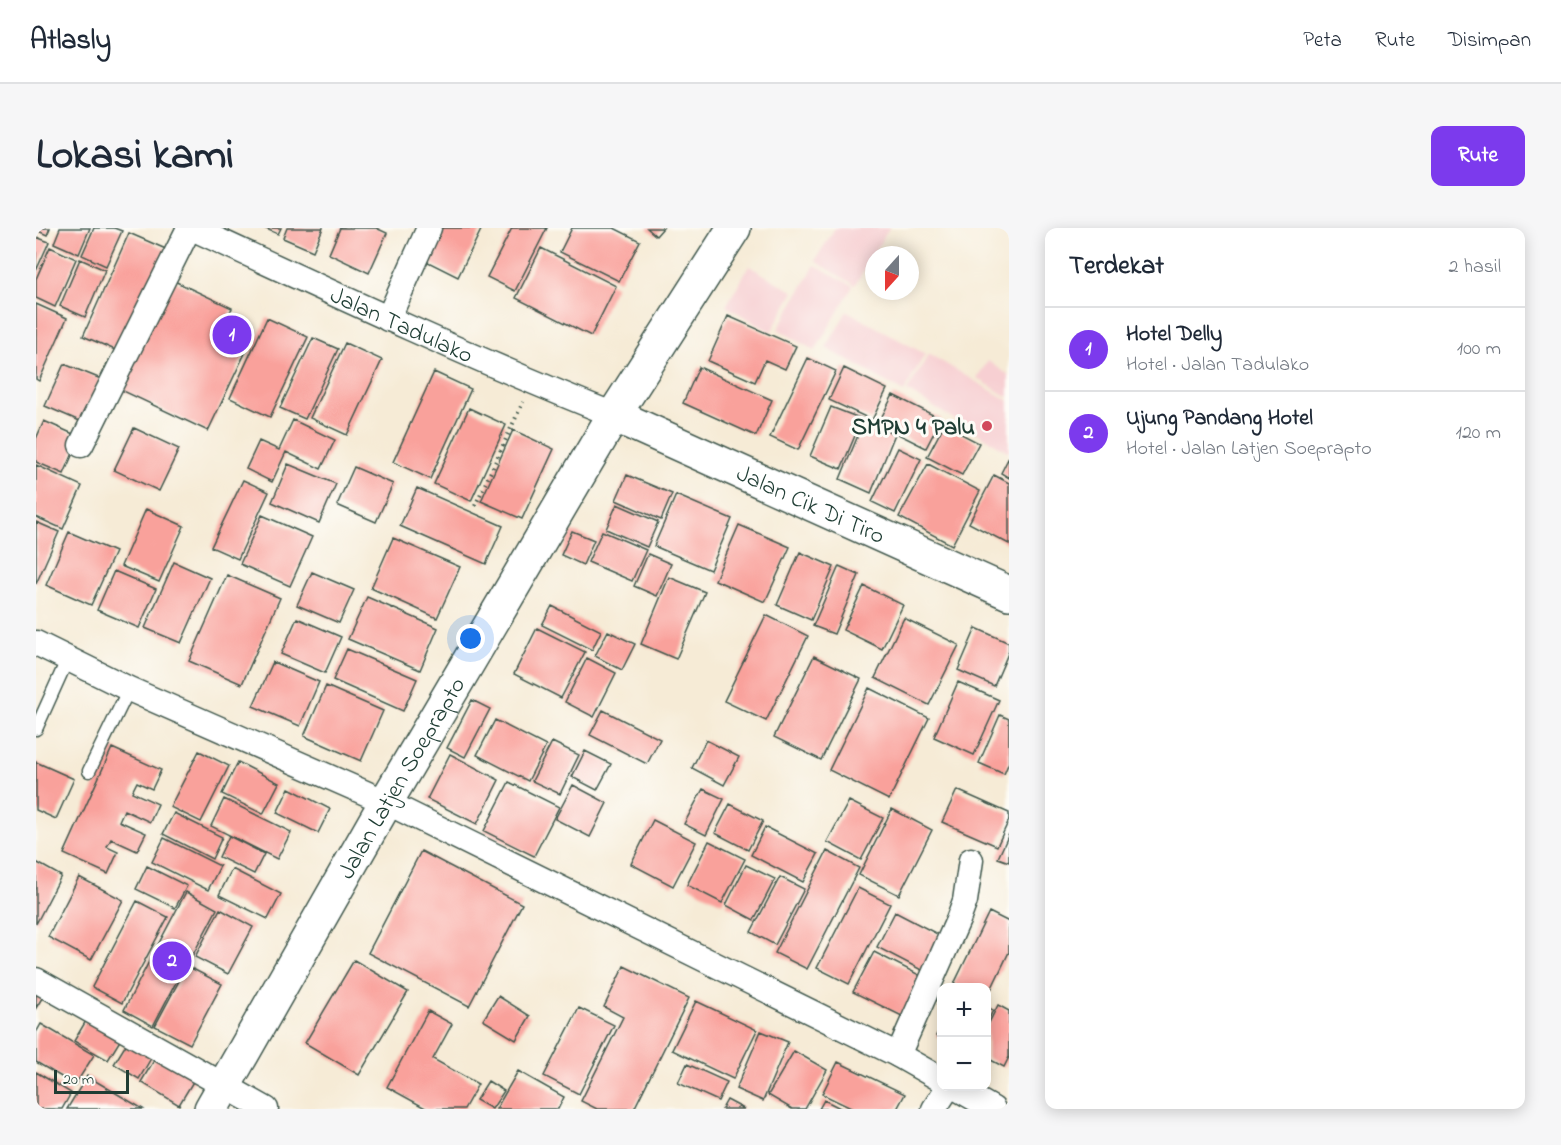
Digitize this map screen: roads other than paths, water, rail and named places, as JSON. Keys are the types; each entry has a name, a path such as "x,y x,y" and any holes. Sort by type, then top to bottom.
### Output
{"street":[{"name":"Jalan Tadulako","path":"191,228 388,319 614,415"},
{"path":"81,445 191,228"},
{"path":"388,319 429,228"},
{"name":"Jalan Latjen Soeprapto","path":"217,1098 386,802 614,415 734,228"},
{"name":"Jalan Cik Di Tiro","path":"614,415 1009,593"},
{"path":"36,643 129,689 386,802 898,1055 937,1077"},
{"path":"898,1055 958,920 965,901 971,860"},
{"path":"36,980 217,1098 266,1109"},
{"path":"934,1109 946,1091"},
{"path":"962,1091 993,1109"}],"lane":[{"path":"36,729 68,658"},
{"path":"89,771 129,689"}],"place":[{"name":"Hotel Delly","path":"232,335"},
{"name":"SMPN 4 Palu","path":"987,426"},
{"name":"Ujung Pandang Hotel","path":"172,961"}]}
